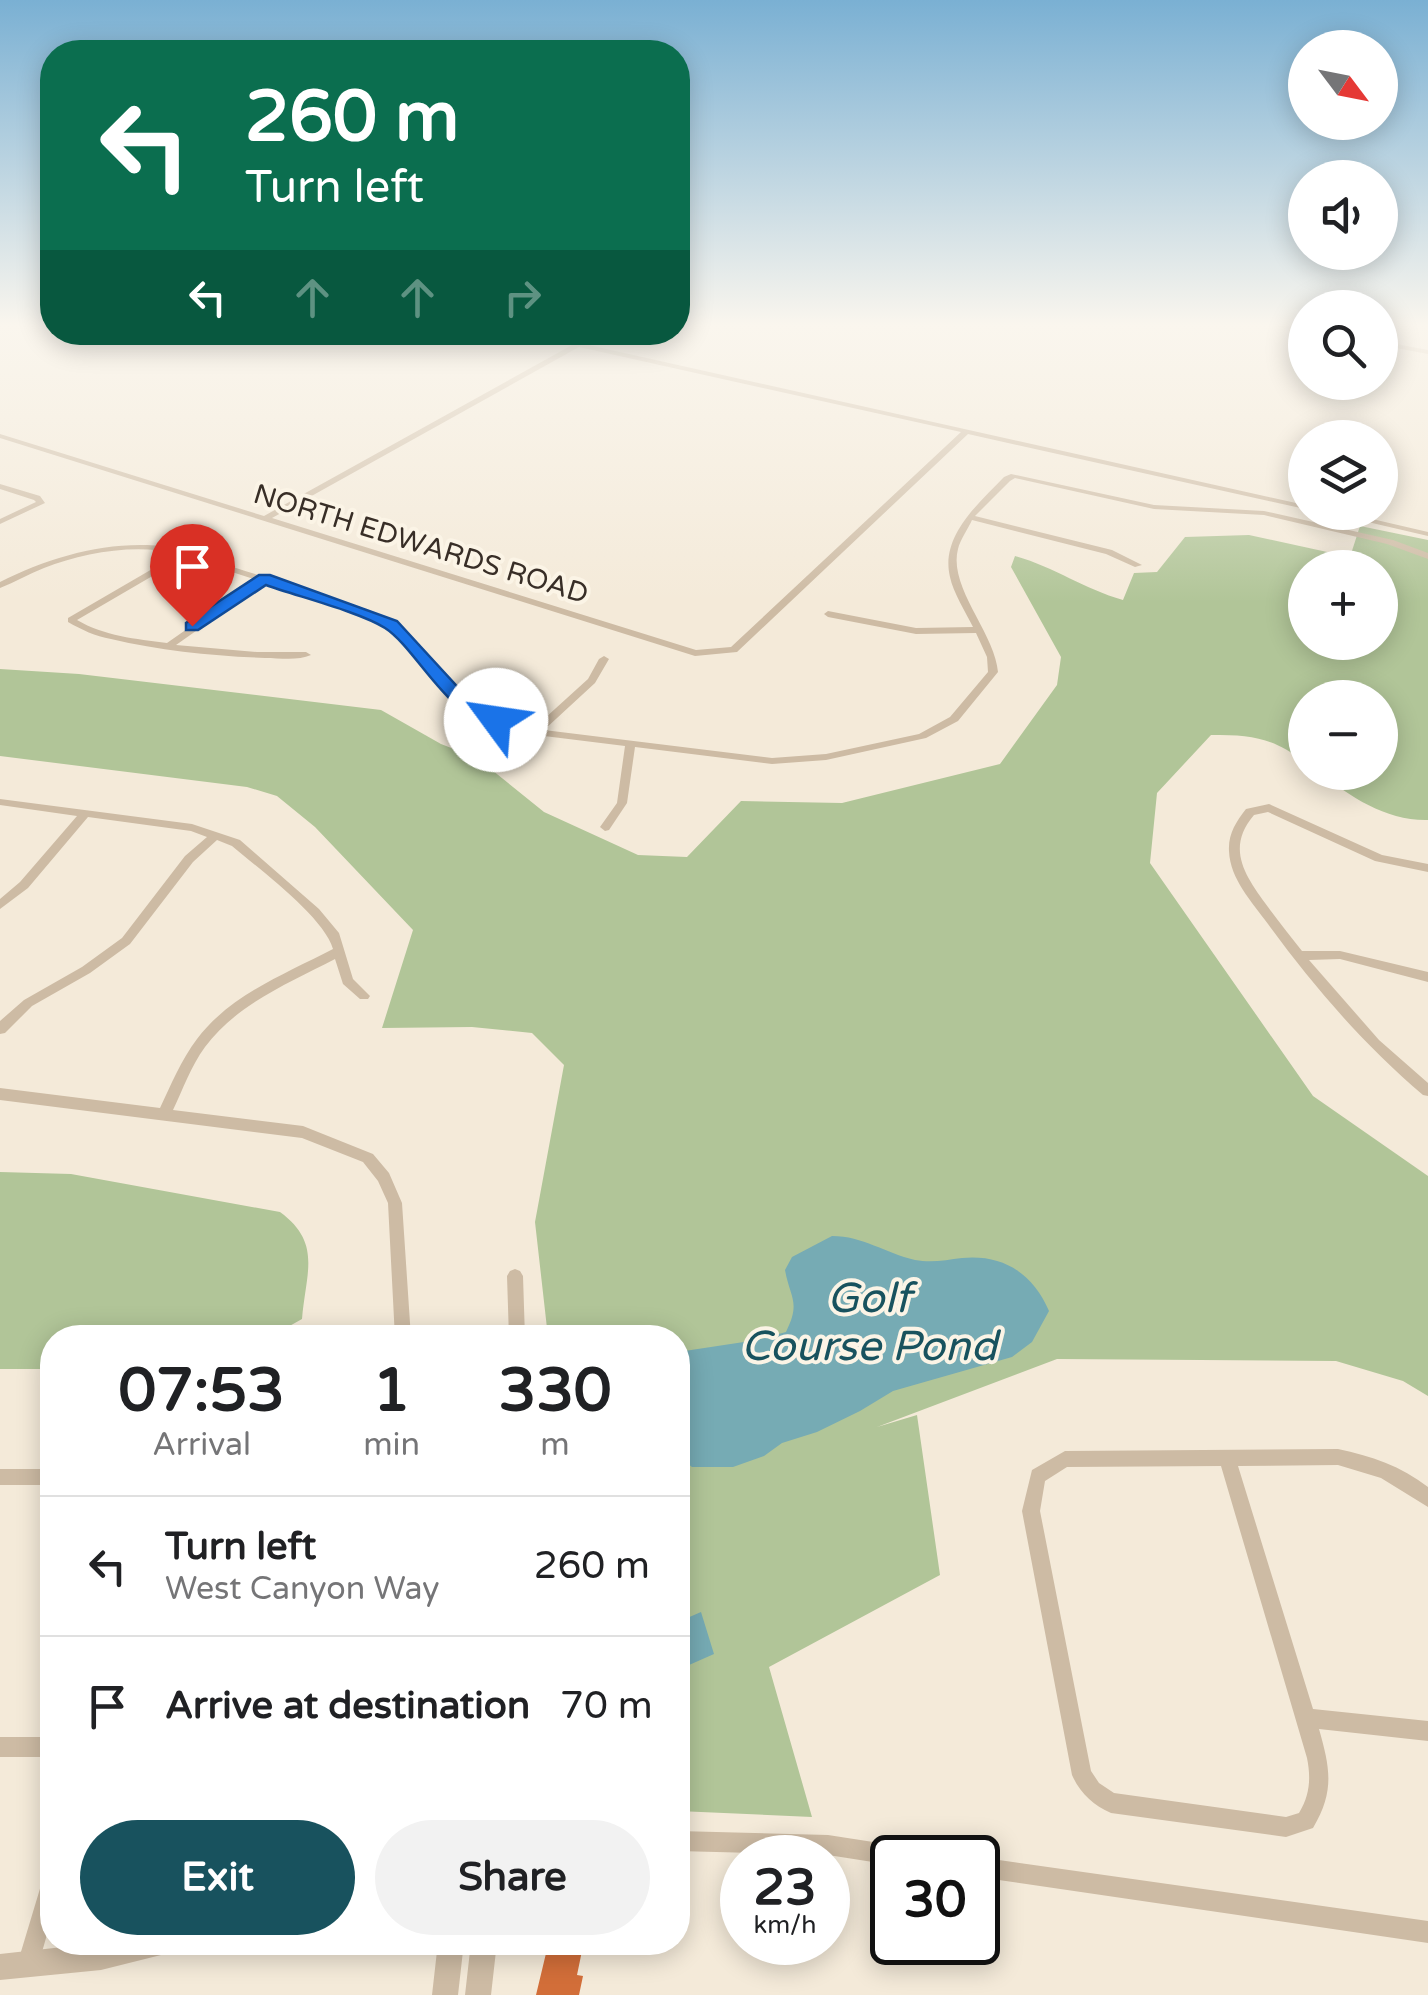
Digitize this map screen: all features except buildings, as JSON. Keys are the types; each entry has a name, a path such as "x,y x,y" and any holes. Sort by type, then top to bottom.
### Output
{"street":[{"path":"266,519 451,416"},
{"path":"900,416 1288,503"},
{"name":"NORTH EDWARDS ROAD","path":"0,436 695,653 715,654 734,650 967,431"},
{"path":"0,585 39,566 86,552 140,547 186,553 391,624 460,700 496,720 536,732 772,761 814,758 942,728 954,720 992,672 992,657 954,577 952,562 958,535 1006,479 1014,476 1154,507 1264,512 1390,542 1428,556"},
{"path":"0,486 37,498 41,503 0,522"},
{"path":"970,517 1109,552 1138,565"},
{"path":"1398,527 1428,534"},
{"path":"186,553 72,620 76,626 114,638 274,658 306,655"},
{"path":"170,645 264,579"},
{"path":"828,614 916,631 979,630"},
{"path":"536,732 592,680 604,659"},
{"path":"605,827 622,803 630,744"},
{"path":"0,802 192,828 236,842 291,890 335,936 347,980 364,996"},
{"path":"1428,868 1379,858 1268,808 1250,812 1233,838 1233,858 1241,876 1337,1004 1382,1052 1428,1091"},
{"path":"0,905 24,884 84,815"},
{"path":"0,1028 28,1003 86,970 126,941 178,872 215,836"},
{"path":"164,1114 202,1041 248,1003 340,951"},
{"path":"1301,956 1340,954 1428,977"},
{"path":"0,1094 304,1132 368,1158 384,1177 395,1203 402,1325"},
{"path":"515,1276 516,1325"},
{"path":"1227,1458 1306,1718 1322,1778 1320,1798 1306,1821 1286,1828 1111,1804 1092,1790 1082,1775 1031,1511 1038,1476 1065,1459 1338,1457 1372,1464 1394,1474 1428,1498"},
{"path":"0,1476 40,1477"},
{"path":"1306,1718 1428,1731"},
{"path":"0,1747 40,1747"},
{"path":"690,1841 828,1845 870,1852"},
{"path":"1000,1870 1428,1932"},
{"path":"28,1967 40,1924"},
{"path":"0,1967 28,1967 109,1955"},
{"path":"445,1995 450,1955"},
{"path":"478,1995 483,1955"}],"green space":[{"path":"1359,530 1428,540 1428,820 1384,812 1344,790 1398,790 1398,680 1288,680 1288,751 1261,739 1211,735 1157,793 1150,863 1313,1096 1428,1176 1428,1396 1403,1381 1336,1361 1057,1359 877,1427 917,1415 940,1575 769,1667 812,1817 690,1812 690,1325 547,1325 535,1222 564,1065 532,1033 472,1027 382,1028 413,930 315,827 277,796 247,787 0,756 0,669 79,674 381,710 441,744 477,758 544,812 638,855 687,857 741,801 842,803 1000,764 1057,685 1061,657 1011,567 1015,556 1123,600 1134,573 1157,572 1185,537 1249,535 1318,550 1288,550 1288,660 1398,660 1398,550 1352,550"},
{"path":"0,1172 71,1174 280,1212 302,1235 308,1273 302,1319 291,1325 40,1325 40,1369 0,1369"}],"water":[{"name":"Golf Course Pond","path":"832,1236 854,1239 915,1260 991,1259 1026,1277 1049,1311 1032,1342 1012,1357 893,1391 817,1432 782,1443 764,1456 733,1467 692,1467 690,1350 786,1332 794,1307 785,1270 792,1257"},
{"path":"701,1612 714,1654 690,1665 690,1617"}],"route":[{"path":"192,626 264,579 391,624 460,700 496,720"}]}
